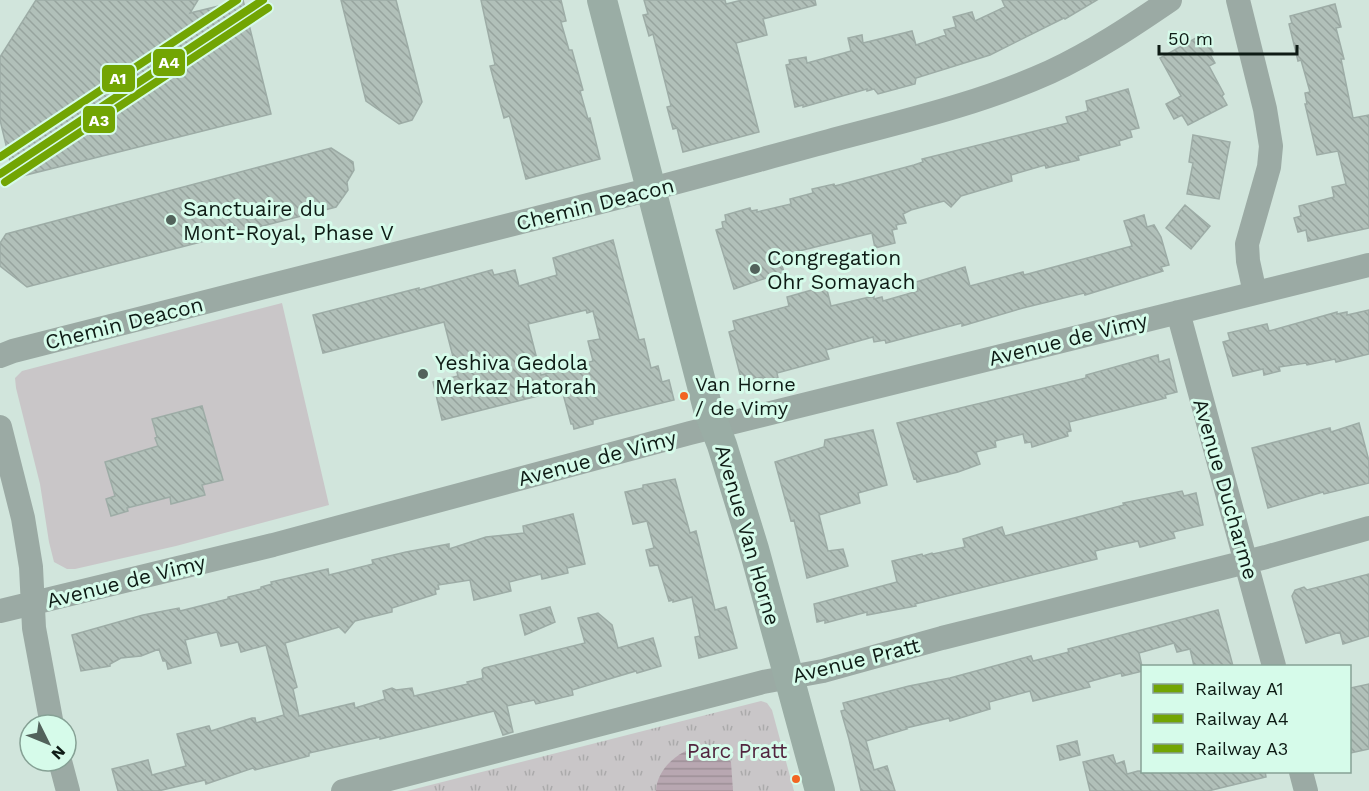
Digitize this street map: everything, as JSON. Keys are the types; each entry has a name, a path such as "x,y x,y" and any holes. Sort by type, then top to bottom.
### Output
{"main road":[{"name":"Avenue Van Horne","path":"602,0 708,410 754,549 820,791"}],"street":[{"name":"Chemin Deacon","path":"0,356 35,345 651,190 971,102 1049,72 1077,58 1134,25 1170,0"},
{"path":"1238,0 1265,109 1270,146 1269,167 1247,244 1255,293"},
{"name":"Avenue de Vimy","path":"0,611 273,545 715,428 1369,265"},
{"name":"Avenue Ducharme","path":"1178,312 1274,665"},
{"path":"0,427 22,518 31,567 34,628 50,713"},
{"name":"Avenue Pratt","path":"344,791 752,685 823,671 953,635 1369,528"},
{"path":"63,773 68,791"},
{"path":"1302,773 1306,791"}],"green space":[{"path":"282,303 329,505 176,546 75,569 67,569 54,562 40,484 15,378 22,371"},
{"name":"Parc Pratt","path":"761,701 767,703 772,710 794,791 407,791"}],"shaded area":[{"path":"703,745 718,748 731,762 733,791 656,791 661,774 672,760 687,750"}],"building":[{"path":"36,0 198,0 190,13 243,0 271,114 14,178 0,120 0,57"},
{"path":"341,0 396,0 422,102 412,120 399,124 366,101"},
{"path":"481,0 561,0 566,21 561,22 569,50 572,50 583,90 580,91 588,119 590,118 600,159 526,179 510,118 509,116 504,118 490,66 495,65"},
{"path":"644,0 725,0 726,4 742,0 815,0 816,5 763,19 767,35 736,43 759,132 683,152 677,128 673,129 667,107 671,106 653,34 649,36 643,15 648,14"},
{"path":"1002,0 1097,0 1065,19 990,55 916,78 915,84 878,94 874,89 867,91 867,89 803,107 803,105 795,107 786,65 790,64 789,60 806,57 807,63 851,51 848,38 862,35 863,43 912,31 916,45 946,35 944,30 956,27 953,17 972,12 975,21 1005,7"},
{"path":"1335,4 1341,27 1336,28 1344,59 1341,59 1353,118 1369,115 1369,228 1308,241 1306,230 1298,232 1294,218 1301,216 1299,206 1334,197 1332,187 1346,184 1338,151 1317,155 1305,104 1307,104 1305,93 1310,92 1301,60 1298,61 1289,24 1292,23 1290,16"},
{"path":"1203,34 1213,52 1210,54 1215,63 1209,66 1224,94 1222,96 1227,105 1188,125 1182,115 1174,119 1166,104 1181,96 1160,58"},
{"path":"1128,89 1139,128 1130,130 1132,137 1119,141 1120,145 1078,156 1079,160 1046,168 1045,165 1011,175 1012,181 961,196 951,207 944,201 911,210 903,214 906,223 896,225 897,229 892,230 895,243 875,248 872,233 779,256 784,272 734,289 716,230 723,228 722,222 726,221 725,215 750,208 751,211 757,210 757,212 791,204 790,199 813,193 812,189 834,184 835,186 914,165 923,162 922,159 1068,123 1066,117 1088,111 1086,101"},
{"path":"1193,135 1230,142 1219,199 1187,194 1193,163 1189,162"},
{"name":"Sanctuaire du Mont-Royal, Phase V","path":"331,148 353,162 354,170 347,182 348,190 336,207 27,287 0,266 0,243 6,234"},
{"path":"1185,205 1210,226 1191,249 1166,228"},
{"path":"1144,215 1147,227 1154,225 1161,237 1169,265 1161,267 1163,271 1085,295 1084,293 1023,308 962,326 962,323 886,343 885,340 874,342 873,337 826,350 829,359 777,373 778,378 764,381 763,377 742,382 729,332 735,330 733,321 789,306 787,297 826,286 831,306 874,296 874,299 882,297 883,301 918,291 916,282 965,267 970,286 1023,272 1024,275 1132,246 1124,221"},
{"path":"613,240 639,340 644,339 651,368 658,366 662,382 669,380 674,400 593,420 593,424 574,429 562,390 442,420 433,382 458,376 444,322 323,353 313,315 492,270 494,275 515,270 519,286 557,275 553,258","holes":["586,310 587,313 593,311 600,339 588,341 593,361 541,375 528,324"]},
{"path":"1369,310 1369,354 1336,362 1335,359 1307,365 1306,363 1279,367 1280,371 1264,375 1263,369 1233,376 1223,342 1230,340 1228,333 1267,324 1269,331 1337,312 1337,314 1347,312 1347,315"},
{"path":"1158,355 1159,362 1169,359 1177,392 1165,395 1166,398 1069,422 1071,431 1067,432 1068,436 1032,447 1031,442 1025,443 1023,434 995,441 996,447 976,452 980,464 917,482 916,478 914,479 897,423 1086,378 1086,375"},
{"path":"202,406 223,480 202,485 205,495 171,504 170,497 127,508 128,511 111,516 106,499 115,496 105,462 158,446 152,419"},
{"path":"1359,423 1369,461 1369,483 1324,494 1323,492 1268,508 1252,448 1330,428 1331,432"},
{"path":"873,430 887,485 858,493 860,503 819,515 828,551 843,549 848,566 807,578 794,520 791,521 775,462 824,447 825,440"},
{"path":"675,479 690,533 696,531 715,610 726,607 737,648 699,658 695,637 700,636 692,597 669,601 658,565 650,566 646,550 654,548 647,521 633,524 625,492 643,488 643,485"},
{"path":"1182,491 1184,496 1196,493 1203,525 1173,532 1175,538 1140,547 1138,541 1095,551 1097,559 915,604 916,606 867,615 867,612 825,623 825,620 817,622 814,604 897,582 892,561 965,547 963,539 1002,527 1005,536 1124,505 1123,503"},
{"path":"573,514 585,564 567,568 568,573 542,579 541,574 509,582 511,591 474,600 470,580 438,585 439,589 435,590 436,594 392,608 392,612 355,621 345,633 339,627 285,643 297,687 293,689 299,716 354,703 355,708 385,699 383,691 392,688 396,690 412,688 414,696 468,684 467,682 483,678 484,668 585,643 578,618 598,613 612,625 618,648 653,638 661,666 572,690 573,695 536,704 534,700 507,706 513,732 503,735 494,711 380,739 380,737 309,753 309,756 255,770 253,768 206,784 205,780 158,791 118,791 112,769 148,760 152,775 186,766 177,734 209,726 211,731 252,718 255,718 256,723 284,715 266,645 241,652 238,642 221,646 217,632 185,640 191,663 168,669 159,649 141,656 121,658 110,666 81,671 72,635 143,615 179,608 180,611 228,599 228,597 261,589 261,587 272,584 271,582 328,569 329,575 373,564 372,560 406,552 449,544 449,549 486,537 524,533 523,526"},
{"path":"1369,574 1369,636 1343,644 1340,632 1306,643 1292,596 1295,590 1304,587 1307,590"},
{"path":"550,607 555,622 525,635 520,615"},
{"path":"1218,610 1233,665 1194,665 1190,649 1177,652 1174,643 1139,653 1141,671 1122,676 1121,673 1088,682 1090,687 1033,701 1030,691 989,702 990,709 950,721 949,718 906,728 866,741 874,770 887,766 895,791 861,791 841,711 845,710 843,703 1031,656 1033,661 1069,652 1068,649"},
{"path":"1369,684 1369,749 1351,753 1351,688"},
{"path":"1077,741 1080,755 1060,760 1057,746"},
{"path":"1113,755 1116,764 1124,761 1127,774 1138,771 1141,773 1265,773 1266,777 1208,791 1090,791 1083,762"}],"rail line":[{"name":"A1","path":"0,157 237,0"},
{"name":"A4","path":"0,174 263,0"},
{"name":"A3","path":"5,182 268,8"}],"place":[{"name":"Sanctuaire du Mont-Royal, Phase V","path":"171,220"},
{"name":"Congregation Ohr Somayach","path":"755,269"},
{"name":"Yeshiva Gedola Merkaz Hatorah","path":"423,374"},
{"name":"Van Horne / de Vimy","path":"684,396"}]}
